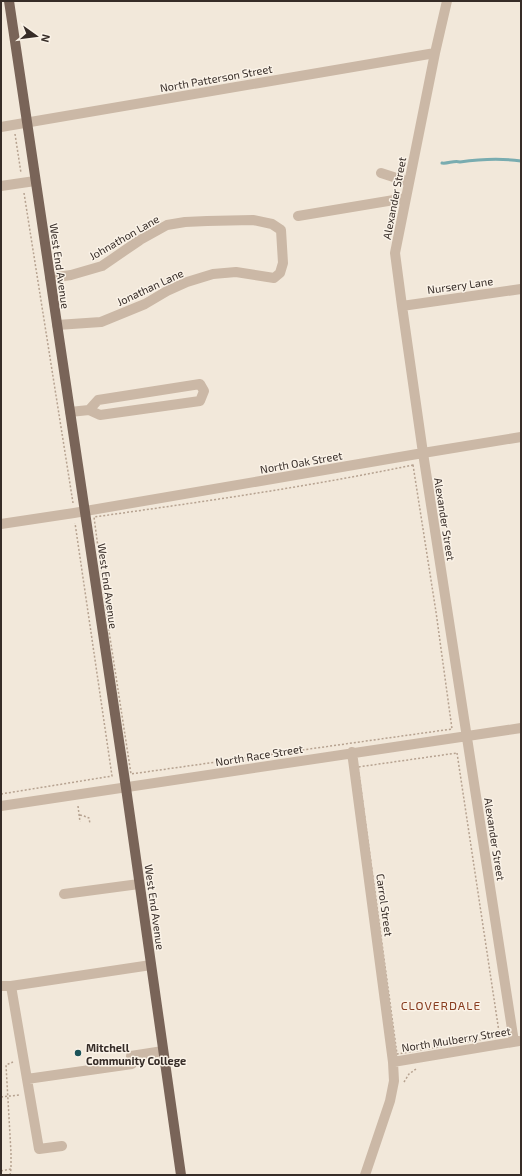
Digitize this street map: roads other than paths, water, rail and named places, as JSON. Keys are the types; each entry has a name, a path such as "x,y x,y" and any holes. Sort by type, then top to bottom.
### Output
{"main road":[{"name":"West End Avenue","path":"9,1 126,788 181,1175"}],"street":[{"name":"Alexander Street","path":"447,1 435,53 395,253 423,453 467,736 518,1041"},
{"name":"North Patterson Street","path":"1,127 435,53"},
{"path":"381,173 410,182"},
{"path":"1,186 36,181"},
{"path":"298,216 406,198"},
{"name":"Johnathon Lane","path":"50,278 71,275 102,266 140,240 167,225 236,220"},
{"name":"Jonathan Lane","path":"57,325 100,322 145,304 167,291 187,282 213,274 236,272 274,278 280,273 284,263 280,230 272,224 253,220 236,220"},
{"name":"Nursery Lane","path":"402,306 521,289"},
{"path":"70,412 89,410 100,416 200,401 204,391 200,384 98,400 89,410"},
{"name":"North Oak Street","path":"1,524 521,437"},
{"name":"North Race Street","path":"1,806 126,788 352,752 521,728"},
{"name":"Carrol Street","path":"352,752 395,1058"},
{"path":"64,894 139,884"},
{"path":"62,1146 39,1149 27,1079 6,986 151,965"},
{"name":"North Mulberry Street","path":"365,1175 390,1101 394,1081 395,1058 518,1041"},
{"path":"27,1079 131,1060 164,1051"}],"waterway":[{"path":"442,163 490,159 521,161"}],"place":[{"name":"Mitchell Community College","path":"78,1053"}],"district":[{"name":"CLOVERDALE","path":"441,1005"}]}
